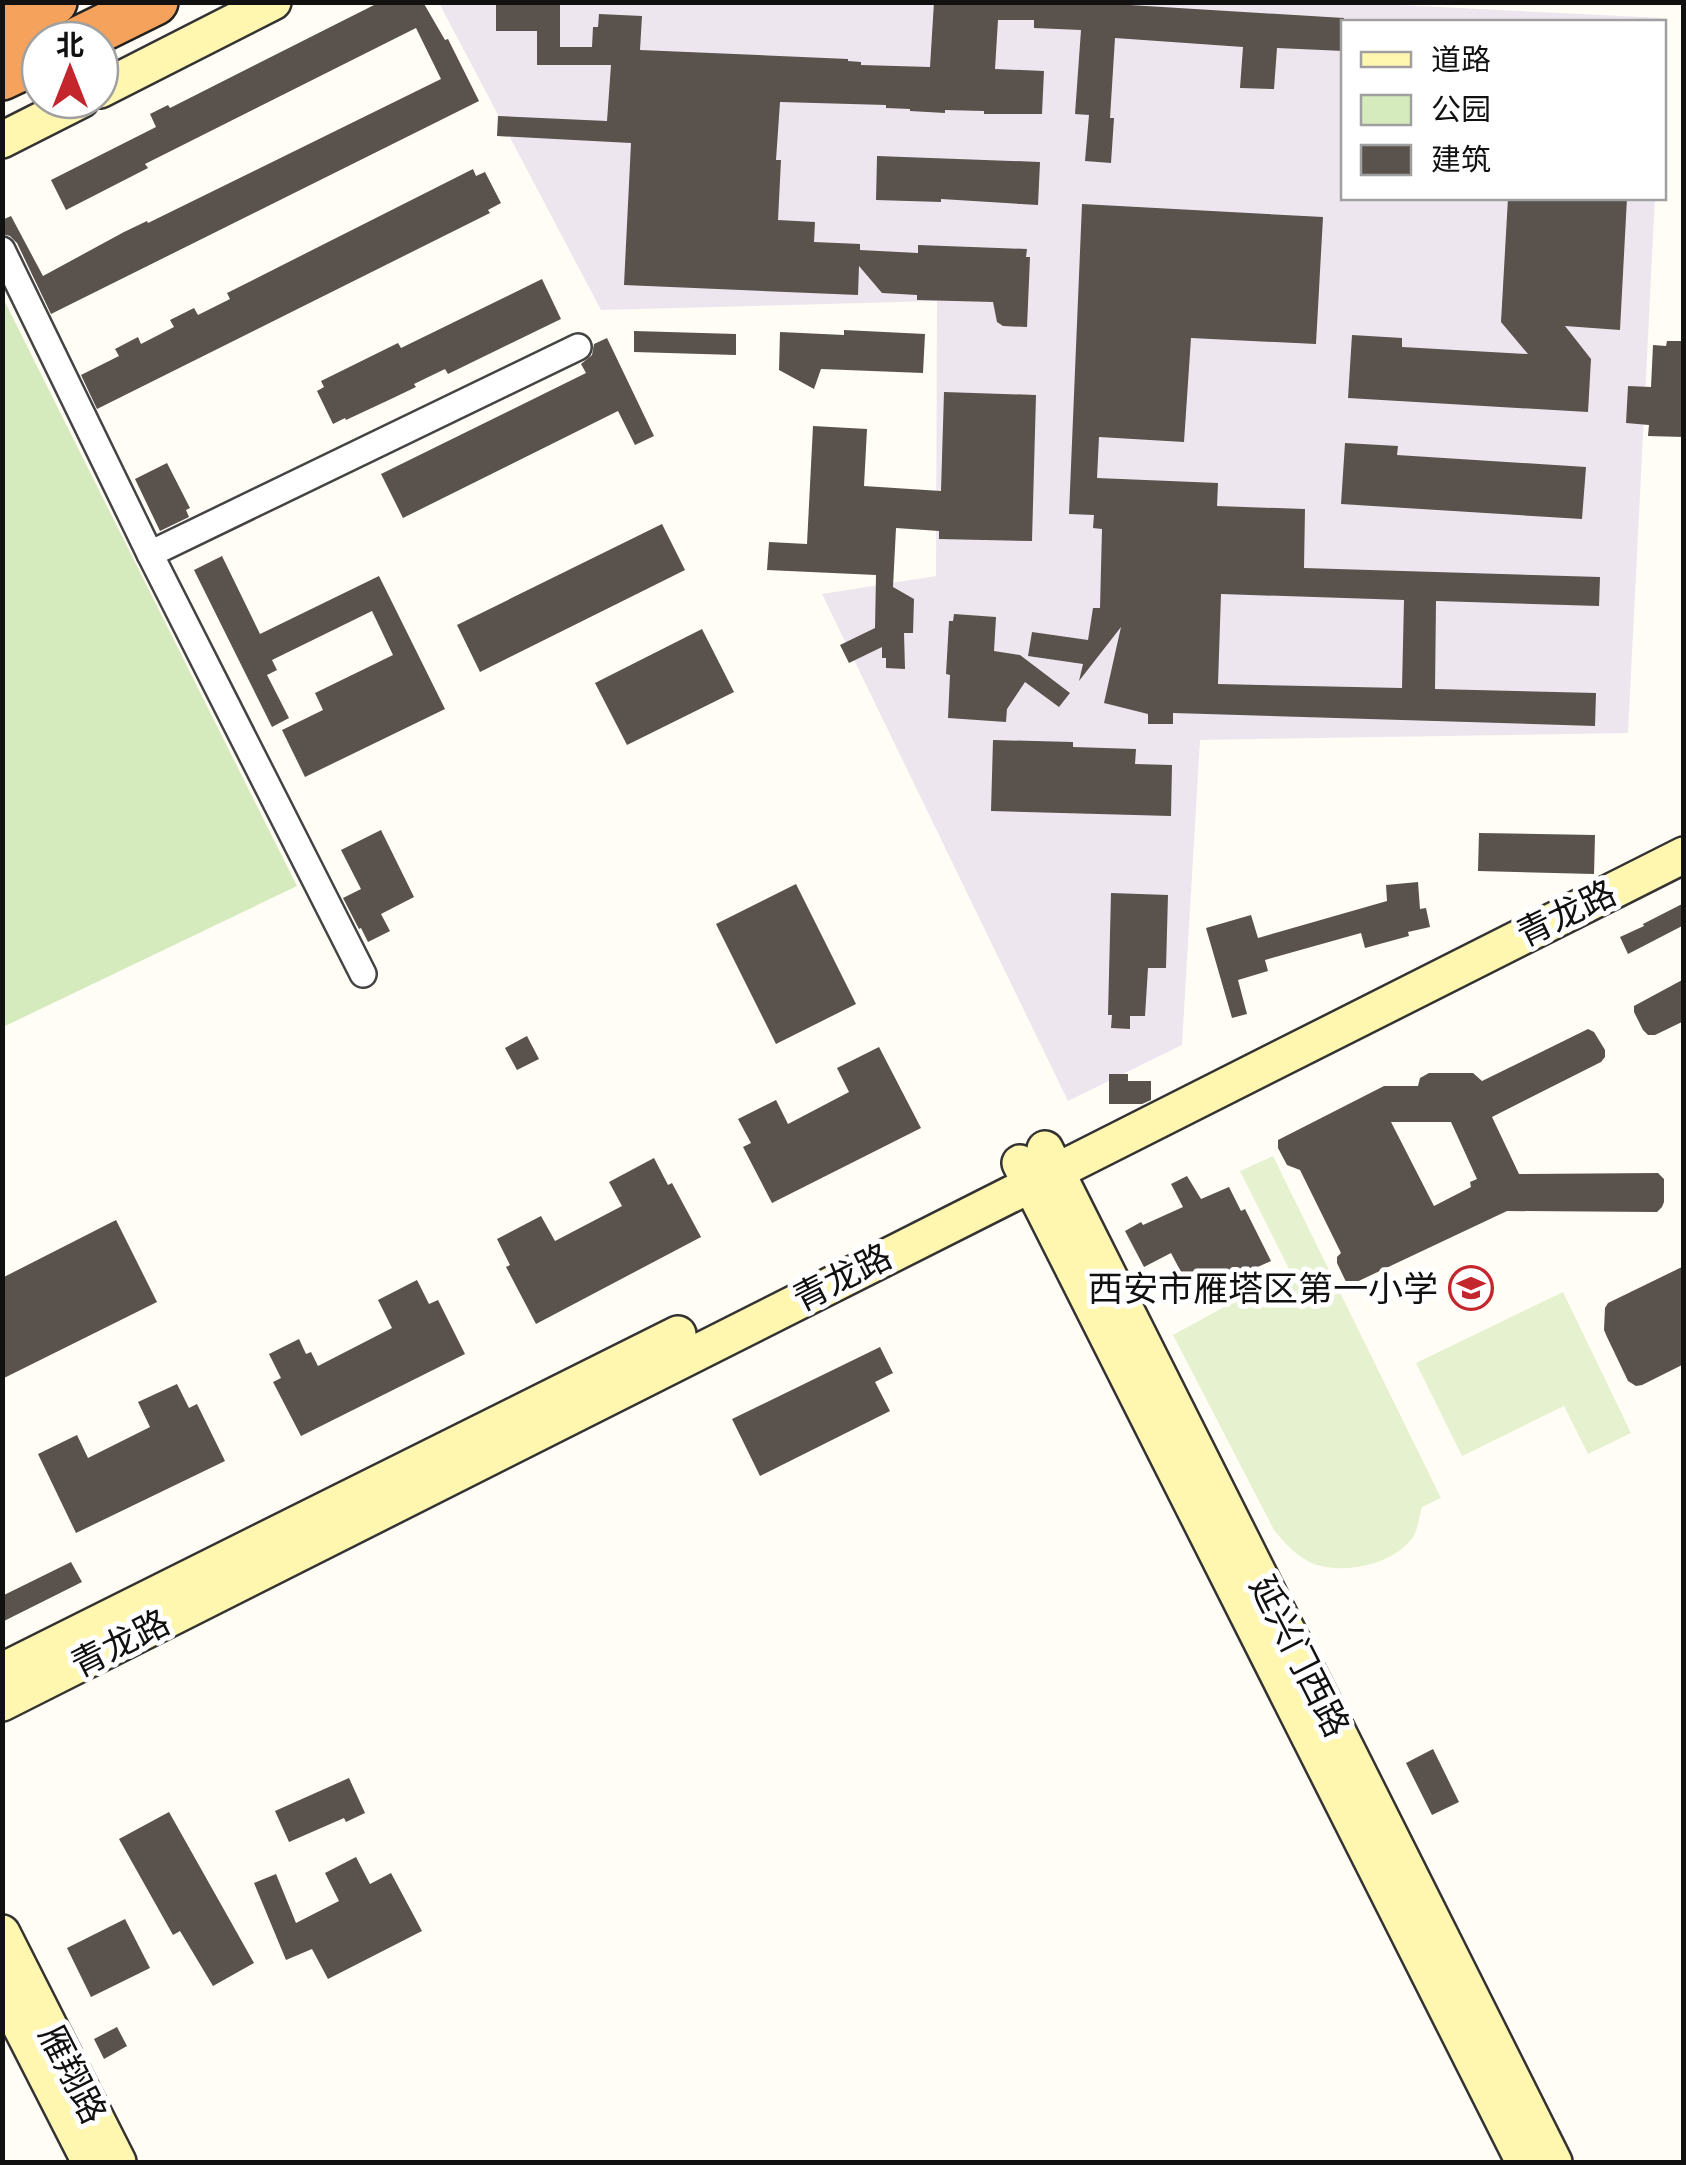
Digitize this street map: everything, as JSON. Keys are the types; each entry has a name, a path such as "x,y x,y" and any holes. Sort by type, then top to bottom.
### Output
{"highway":[{"path":"2,30 54,2"},
{"path":"119,20 155,2"}],"street":[{"path":"120,30 174,2"},
{"path":"120,80 273,2"},
{"path":"2,140 42,120"},
{"path":"2,250 150,554 363,974"},
{"path":"150,554 578,346"},
{"name":"青龙路","path":"2,1702 1684,828"},
{"name":"青龙路","path":"2,1671 1684,855"},
{"name":"延兴门西路","path":"1038,1166 1524,2162"},
{"name":"延兴门西路","path":"1038,1166 1554,2162"},
{"name":"雁翔路","path":"2,1932 118,2162"},
{"name":"雁翔路","path":"2,1990 90,2162"}],"shaded area":[{"path":"1337,2 1663,18 1341,20 1341,200 1655,200 1628,733 1200,740 1182,1045 1068,1101 822,594 936,576 937,301 601,310 439,3"}],"green space":[{"path":"3,298 297,886 2,1027"},
{"path":"1273,1156 1441,1498 1422,1507 1415,1534 1405,1546 1370,1565 1317,1565 1279,1536 1173,1335 1290,1271 1240,1171"},
{"path":"1563,1292 1631,1433 1588,1454 1564,1406 1462,1456 1416,1363"}],"building":[{"path":"380,2 423,2 445,40 448,39 479,101 51,314 17,243 2,234 2,220 11,216 43,276 124,232 441,79 416,28 145,164 148,168 66,210 51,180 156,127 150,114 168,105 170,108"},
{"path":"496,2 560,2 560,47 592,47 593,27 598,27 599,14 642,16 640,50 848,59 861,65 930,67 934,2 1131,2 1130,5 1344,18 1341,51 1277,48 1274,89 1240,88 1243,47 1115,38 1111,163 1085,161 1089,115 1075,114 1081,30 1034,28 1034,20 998,20 995,69 1044,71 1042,114 945,113 886,105 780,102 776,160 781,160 778,220 815,222 814,242 860,244 860,250 918,253 918,245 1027,249 1027,327 997,322 993,302 917,300 917,295 882,293 859,266 858,295 624,285 631,143 497,136 498,116 607,121 611,65 537,65 537,31 496,31"},
{"path":"877,156 1040,162 1038,205 941,199 876,200"},
{"path":"473,169 476,176 485,172 501,203 488,210 490,213 97,409 81,375 119,356 115,349 138,337 141,344 174,327 170,320 194,308 198,315 230,299 227,293"},
{"path":"1508,200 1627,200 1620,330 1565,326 1591,359 1588,412 1348,398 1352,335 1402,338 1402,347 1528,354 1501,322"},
{"path":"1082,204 1323,217 1316,344 1191,338 1184,442 1099,437 1097,478 1218,483 1217,506 1305,509 1304,568 1600,577 1599,606 1436,601 1435,689 1596,693 1595,726 1173,713 1173,724 1148,724 1148,714 1104,703 1121,627 1079,681 1083,664 1028,656 1032,632 1088,640 1093,608 1100,608 1102,529 1093,528 1094,515 1069,514","holes":["1221,594 1404,600 1402,688 1218,684"]},
{"path":"542,279 561,319 448,374 445,369 414,384 416,387 333,424 317,391 324,387 321,381 398,343 401,348"},
{"path":"844,330 925,334 923,373 821,369 814,389 779,370 780,332 844,335"},
{"path":"634,331 736,334 736,355 634,352"},
{"path":"607,338 654,436 635,445 618,411 403,518 381,474 586,373 581,364 592,355 594,344"},
{"path":"1667,341 1684,341 1684,437 1648,436 1649,425 1626,423 1628,386 1651,387 1653,345 1666,346"},
{"path":"944,392 1036,395 1032,541 939,539 939,531 896,528 893,587 914,599 913,633 904,633 905,669 886,668 882,647 849,663 840,645 875,628 876,575 767,570 769,542 807,544 813,426 867,429 864,486 941,491"},
{"path":"1345,443 1398,446 1397,455 1586,467 1582,519 1341,504"},
{"path":"167,463 190,508 186,510 189,517 160,531 135,479"},
{"path":"662,524 685,570 480,672 457,625"},
{"path":"222,556 260,634 379,576 445,709 305,777 282,730 323,710 315,693 393,655 372,611 272,660 277,670 267,675 289,718 272,727 194,570"},
{"path":"954,614 996,617 994,651 1020,655 1070,693 1059,707 1025,682 1007,709 1006,722 948,718 949,621 953,621"},
{"path":"702,629 734,692 627,745 595,683"},
{"path":"993,740 1073,742 1073,747 1136,749 1135,764 1172,765 1171,816 991,811"},
{"path":"381,830 414,897 381,914 390,931 368,942 343,898 361,889 341,850"},
{"path":"1479,833 1595,835 1594,874 1478,871"},
{"path":"1418,882 1420,909 1426,908 1430,927 1365,948 1361,933 1265,960 1268,971 1238,980 1247,1014 1232,1018 1206,928 1251,915 1258,938 1387,901 1386,885"},
{"path":"796,884 856,1004 776,1044 716,924"},
{"path":"1111,893 1168,895 1166,968 1148,968 1145,1016 1130,1016 1130,1029 1111,1028 1112,1015 1108,1015"},
{"path":"1684,903 1684,925 1628,954 1620,937"},
{"path":"1684,979 1684,1021 1648,1035 1634,1006"},
{"path":"1588,1029 1594,1032 1605,1050 1601,1062 1492,1117 1519,1174 1658,1173 1664,1179 1662,1207 1657,1212 1507,1211 1348,1286 1337,1263 1341,1253 1300,1170 1287,1165 1278,1140 1384,1086 1418,1086 1420,1078 1429,1073 1473,1073 1482,1081","holes":["1391,1122 1451,1122 1477,1179 1470,1182 1471,1187 1434,1206"]},
{"path":"527,1036 539,1059 517,1070 505,1048"},
{"path":"879,1047 921,1128 772,1203 743,1147 751,1143 738,1119 776,1100 788,1124 849,1092 837,1068"},
{"path":"1109,1074 1128,1074 1128,1081 1151,1081 1151,1100 1142,1104 1109,1104"},
{"path":"654,1158 701,1237 536,1324 506,1267 510,1265 497,1239 541,1216 555,1241 622,1206 609,1182"},
{"path":"1187,1176 1201,1199 1229,1187 1241,1211 1245,1209 1271,1261 1222,1283 1219,1275 1190,1289 1171,1253 1144,1267 1125,1231 1183,1207 1171,1184"},
{"path":"116,1220 157,1302 2,1379 2,1278"},
{"path":"1684,1266 1684,1364 1636,1386 1628,1381 1604,1330 1605,1308 1608,1303"},
{"path":"417,1280 429,1304 438,1300 465,1354 301,1436 273,1382 281,1378 269,1354 299,1339 318,1366 392,1328 378,1300"},
{"path":"880,1347 893,1373 875,1382 890,1411 760,1476 732,1419"},
{"path":"177,1384 189,1408 197,1404 225,1461 76,1533 38,1454 77,1435 88,1458 150,1427 138,1402"},
{"path":"71,1562 82,1582 2,1622 2,1596"},
{"path":"1433,1749 1459,1802 1432,1815 1406,1763"},
{"path":"349,1778 365,1813 289,1842 275,1811"},
{"path":"169,1812 254,1963 213,1986 180,1931 173,1935 119,1839"},
{"path":"356,1857 370,1884 391,1873 422,1931 328,1979 312,1949 286,1960 254,1883 276,1874 296,1923 339,1901 325,1873"},
{"path":"125,1919 150,1968 91,1997 67,1948"},
{"path":"117,2027 127,2046 104,2059 94,2039"}],"place":[{"name":"西安市雁塔区第一小学","path":"1471,1288"}]}
